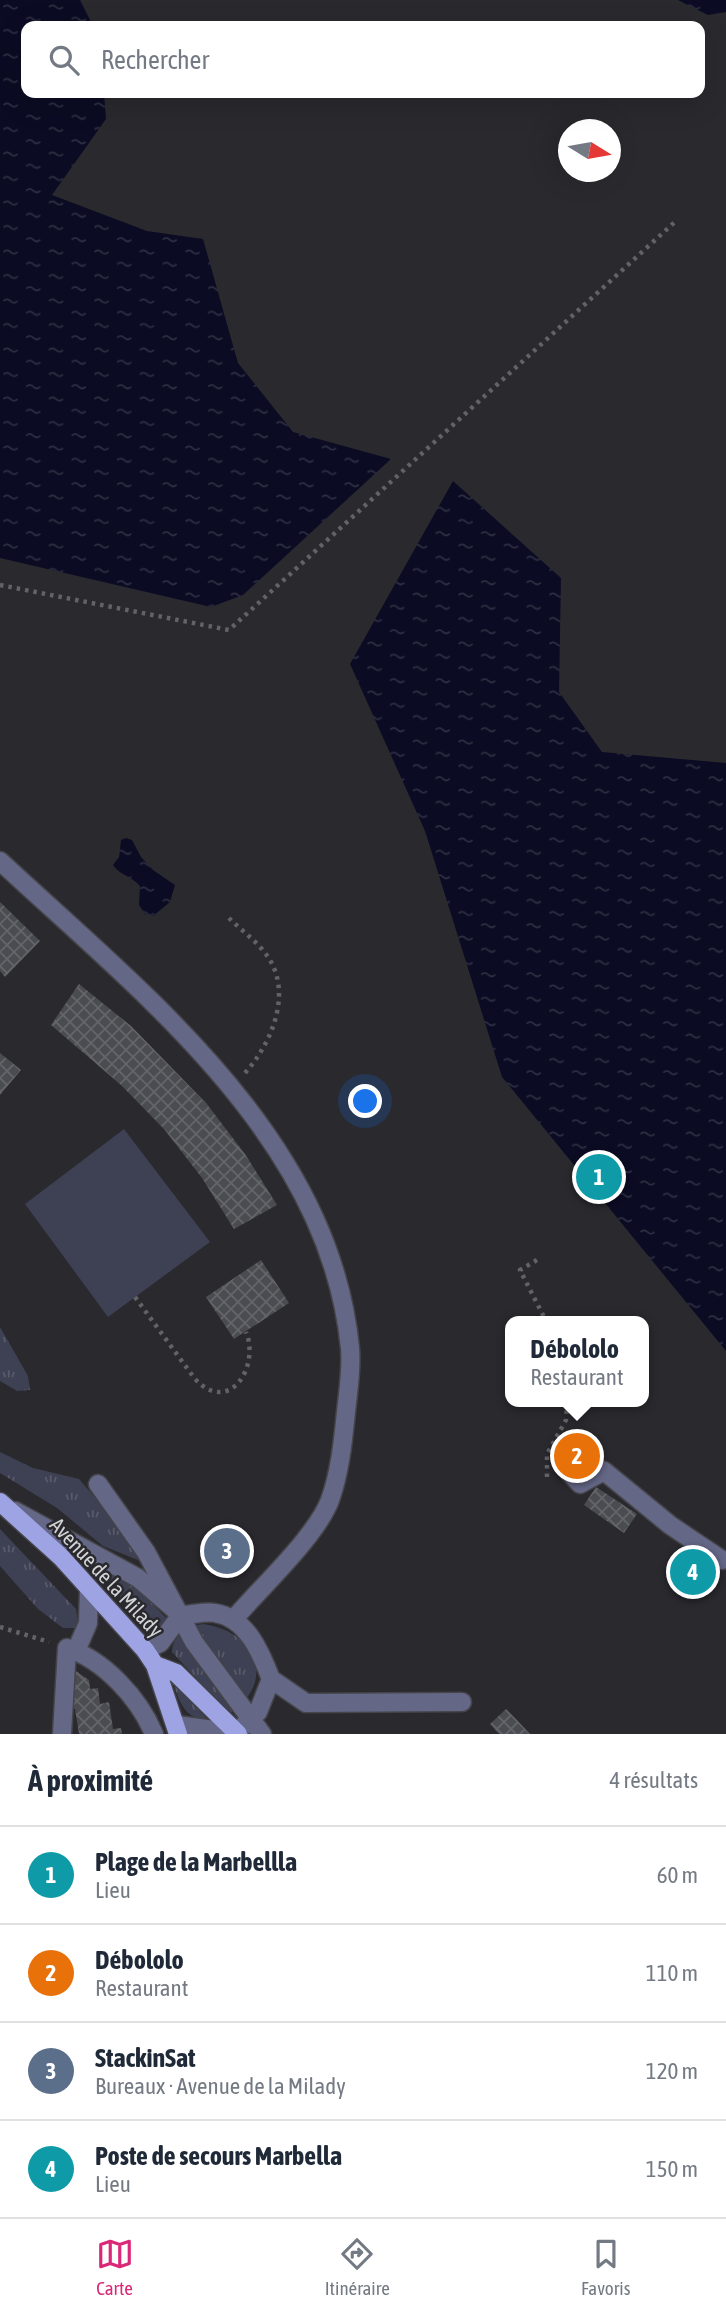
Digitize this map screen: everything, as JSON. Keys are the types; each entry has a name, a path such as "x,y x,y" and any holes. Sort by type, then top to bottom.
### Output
{"main road":[{"name":"Avenue de la Milady","path":"4,1505 61,1556 150,1658 178,1730"},
{"path":"150,1658 176,1673 237,1733"}],"street":[{"path":"0,861 121,970 230,1088 288,1166 315,1220 335,1276 350,1349 342,1454 330,1502 316,1524 234,1619"},
{"path":"570,1473 580,1484 604,1471 670,1525 722,1560"},
{"path":"98,1484 146,1552 194,1642 262,1734"},
{"path":"4,1505 138,1578 181,1615 215,1612 234,1619 260,1648 271,1679 306,1703 462,1702"},
{"path":"62,1734 71,1649 88,1623 89,1589"},
{"path":"150,1658 181,1615"},
{"path":"71,1649 104,1668 127,1693 154,1734"},
{"path":"178,1730 237,1733 258,1712 271,1679"}],"path":[{"path":"0,584 229,630 677,220"},
{"path":"229,918 270,960 278,995 273,1032 259,1058 230,1088"},
{"path":"537,1260 520,1270 543,1316"},
{"path":"135,1297 195,1379 205,1389 216,1394 233,1388 248,1366 252,1346 246,1332"},
{"path":"547,1477 547,1454 566,1420 567,1407"},
{"path":"0,1626 71,1649"}],"green space":[{"path":"124,1129 210,1242 108,1317 25,1204"},
{"path":"0,1327 28,1376 30,1390 17,1391 0,1381"},
{"path":"0,1452 33,1468 79,1479 124,1531 136,1549 138,1560 103,1546 57,1508 0,1473"},
{"path":"0,1529 76,1609 78,1621 75,1628 63,1628 38,1609 0,1566"},
{"path":"91,1564 139,1590 168,1620 158,1636 154,1635"},
{"path":"203,1624 236,1637 247,1647 254,1660 256,1673 253,1687 244,1701 229,1714 172,1652 175,1641 182,1632"},
{"path":"177,1686 210,1722 196,1718 186,1711 174,1687"}],"water":[{"path":"0,0 80,0 90,21 21,21 21,98 104,98 106,119 52,195 147,231 203,239 238,363 293,432 391,459 243,595 211,607 0,558"},
{"path":"678,0 726,0 726,12 708,15"},
{"path":"453,481 561,578 559,692 602,752 726,763 726,1351 502,1077 425,831 350,664"},
{"path":"121,840 132,840 141,857 153,870 175,885 170,902 153,916 145,914 139,905 140,886 113,865 119,857"}],"building":[{"path":"0,902 40,941 5,977 0,971"},
{"path":"79,984 131,1026 206,1103 245,1154 277,1205 234,1229 202,1178 164,1129 121,1085 51,1025"},
{"path":"0,1053 21,1070 0,1095"},
{"path":"261,1260 289,1303 234,1339 206,1297"},
{"path":"584,1432 597,1443 580,1465 566,1453"},
{"path":"596,1487 637,1514 624,1533 584,1505"},
{"path":"223,1529 229,1535 232,1531 244,1544 237,1552 238,1557 218,1571 206,1559 209,1555 203,1549"},
{"path":"692,1554 712,1569 694,1590 675,1576"},
{"path":"73,1669 89,1680 90,1689 98,1688 100,1704 109,1702 113,1729 121,1728 122,1734 79,1734 75,1709 71,1706"},
{"path":"506,1709 530,1734 499,1734 490,1724"}],"place":[{"name":"Plage de la Marbellla","path":"599,1177"},
{"name":"Débololo","path":"577,1456"},
{"name":"StackinSat","path":"227,1551"},
{"name":"Poste de secours Marbella","path":"693,1572"}]}
